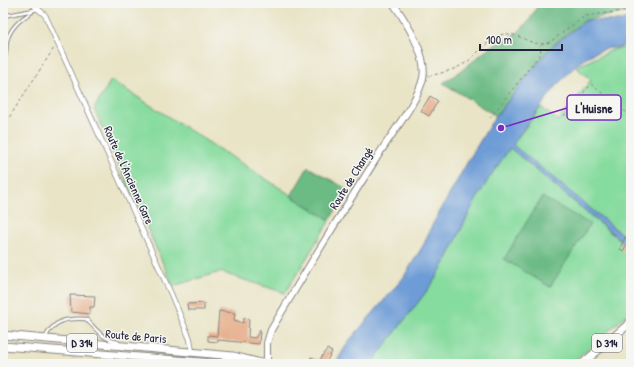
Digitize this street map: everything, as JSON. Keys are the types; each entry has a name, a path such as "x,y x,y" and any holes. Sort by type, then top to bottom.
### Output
{"main road":[{"name":"D 314","path":"582,364 631,322"},
{"name":"Route de Paris","path":"3,335 233,356 266,364"},
{"name":"Route de Paris","path":"3,346 226,364"}],"street":[{"path":"30,3 40,9"},
{"name":"Route de Changé","path":"266,364 267,343 271,330 342,212 411,105 423,78 421,57 418,47 393,3"},
{"name":"Route de l'Ancienne Gare","path":"40,9 46,15 171,294 190,339 192,352"}],"lane":[{"path":"3,63 6,56 7,40 19,20 40,9"},
{"path":"3,16 32,12"},
{"path":"3,41 7,40"},
{"path":"44,339 58,321 70,318 86,319 96,331 110,341 131,344 137,348"}],"path":[{"path":"423,78 454,69 467,61 499,35 510,32 536,45 540,45 550,42 585,16 631,10"},
{"path":"3,127 58,43"},
{"path":"490,118 541,53 540,45"},
{"path":"564,116 591,84 631,116"}],"green space":[{"path":"539,3 631,3 631,11 586,20 565,35 549,49 496,116 443,83 461,71 489,48 517,33 529,21"},
{"path":"631,48 631,227 624,236 512,145 541,107 558,121 591,80 576,67 615,49"},
{"path":"111,80 330,220 285,293 220,272 173,286 94,109"},
{"path":"510,148 631,250 631,300 629,305 631,311 571,364 371,364 432,284 447,259 471,209 489,178"},
{"path":"308,167 347,189 330,220 291,196"},
{"path":"542,197 590,224 550,287 504,259"}],"water":[{"path":"631,18 631,45 595,53 572,69 553,91 513,145 624,236 623,242 510,148 489,178 471,209 447,259 432,284 371,364 335,364 349,341 403,278 424,244 430,229 491,123 549,49 586,20 621,21"}],"building":[{"path":"430,96 438,101 429,116 421,111"},
{"path":"625,237 629,240 623,251 620,249"},
{"path":"70,295 95,296 94,307 90,307 90,314 71,312"},
{"path":"204,303 204,310 188,310 187,304"},
{"path":"219,311 235,313 234,320 243,323 244,318 249,319 248,337 255,338 260,330 259,344 218,340 218,342 208,341 208,335 217,336"},
{"path":"327,349 332,352 325,364 308,364 311,357 319,361"}],"place":[{"name":"L'Huisne","path":"501,128"}]}
